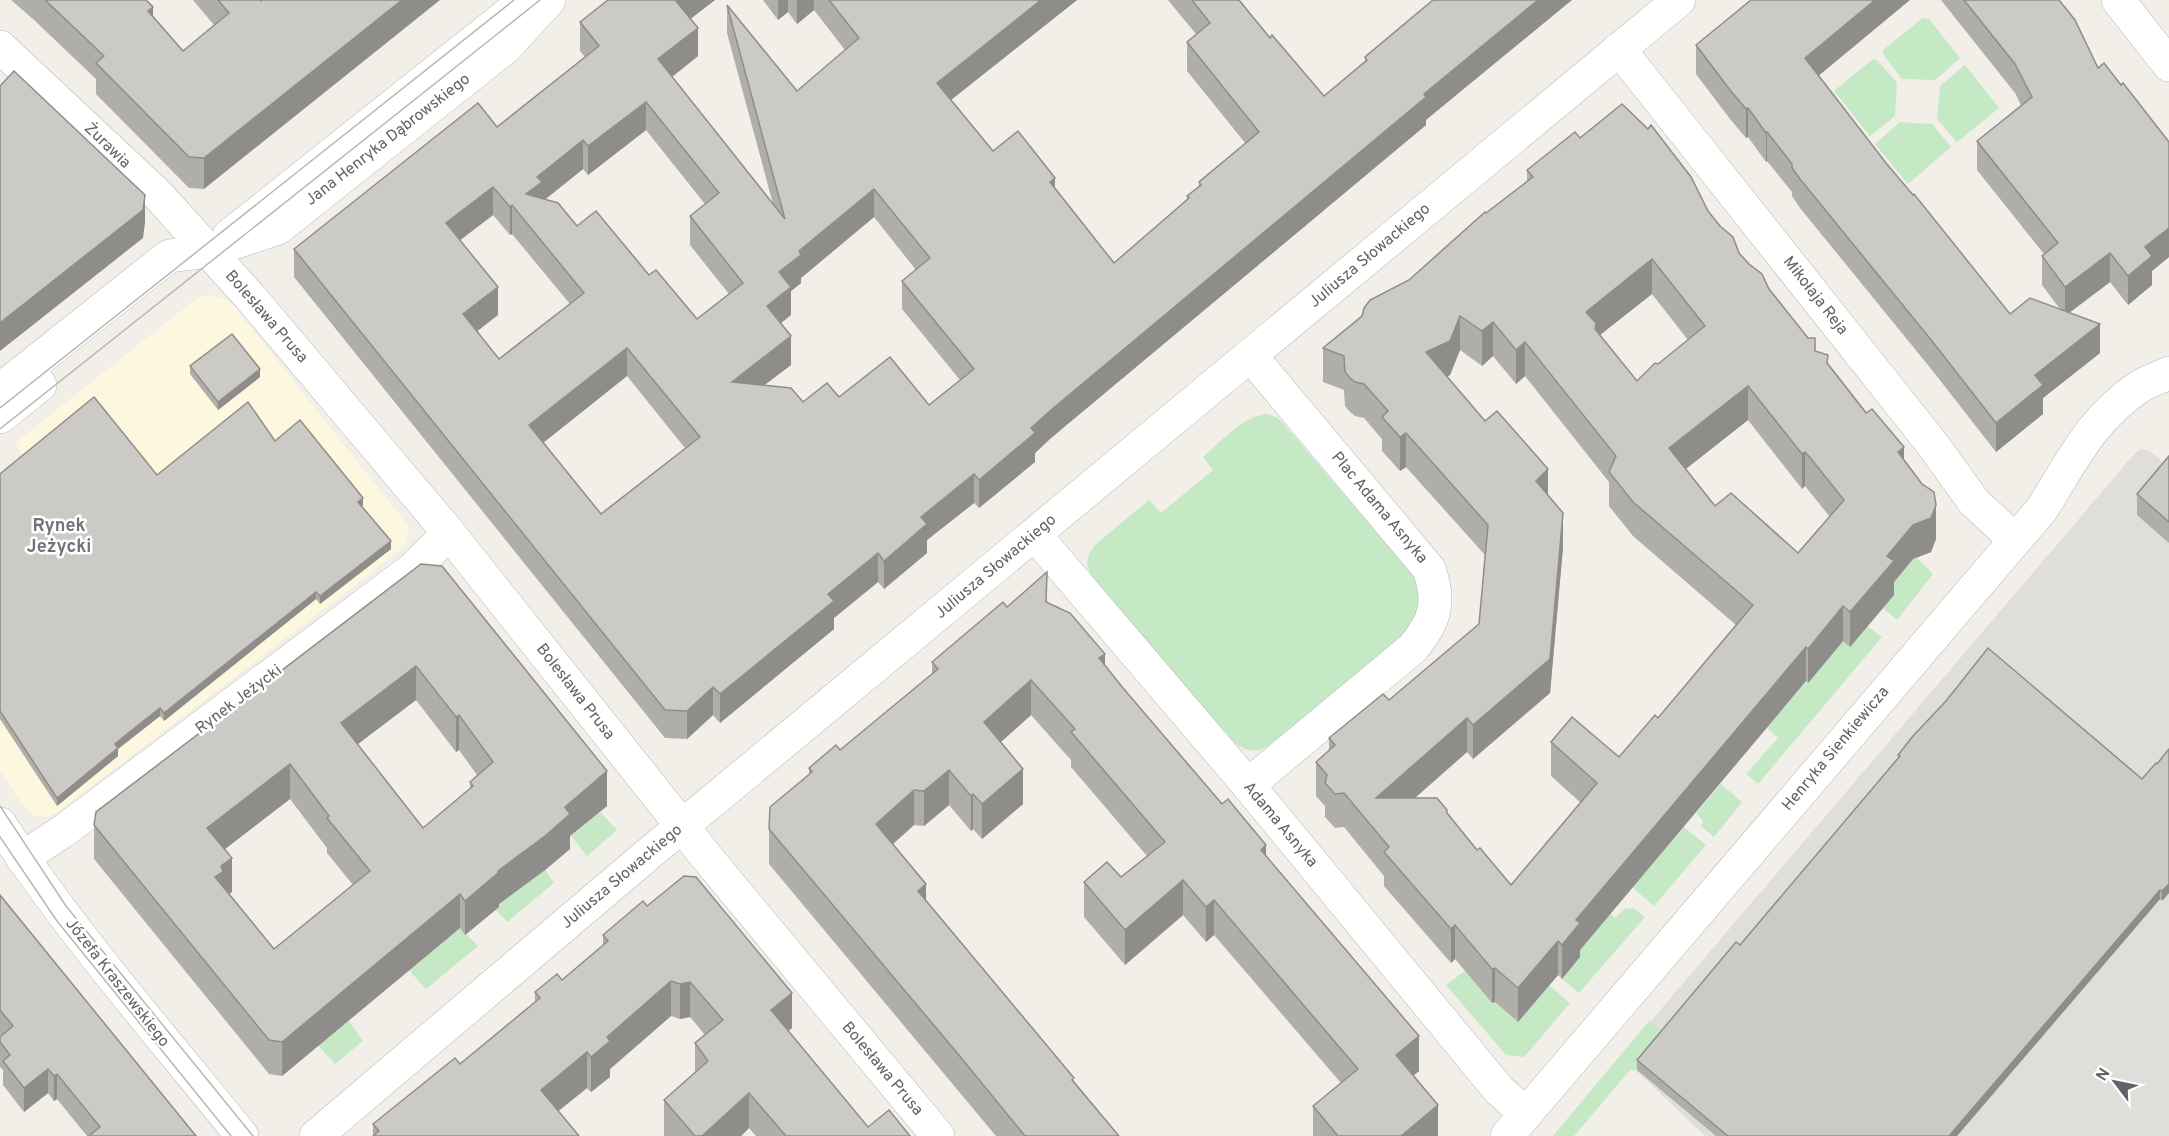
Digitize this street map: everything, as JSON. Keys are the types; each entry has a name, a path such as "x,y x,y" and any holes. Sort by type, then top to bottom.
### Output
{"street":[{"name":"Jana Henryka Dąbrowskiego","path":"0,417 526,0"},
{"name":"Jana Henryka Dąbrowskiego","path":"0,390 169,256 209,251 278,228 506,47 549,0"},
{"name":"Juliusza Słowackiego","path":"316,1136 682,826 1679,0"},
{"path":"2118,0 2169,65"},
{"name":"Żurawia","path":"0,47 112,151 209,251"},
{"name":"Mikołaja Reja","path":"1619,49 1933,445 1974,502 2014,539"},
{"name":"Bolesława Prusa","path":"209,251 449,533 682,826 938,1136"},
{"name":"Plac Adama Asnyka","path":"1248,785 1413,648 1427,631 1435,608 1436,587 1429,570 1250,355"},
{"name":"Henryka Sienkiewicza","path":"1516,1125 2014,539 2042,509 2077,449 2106,415 2141,385 2166,381"},
{"name":"Rynek Jeżycki","path":"22,858 62,832 414,568 449,533"},
{"name":"Adama Asnyka","path":"1035,535 1248,785 1499,1090 1516,1125"},
{"name":"Józefa Kraszewskiego","path":"0,824 61,911 242,1136"}],"shaded area":[{"path":"212,295 234,306 405,522 409,528 406,544 59,811 50,816 36,816 24,807 0,770 0,473 23,455 15,443 195,300"},
{"path":"2141,449 2150,451 2169,467 2169,1136 1705,1136 1621,1056 2135,453"}],"green space":[{"path":"1923,18 1929,19 1960,58 1935,80 1902,79 1883,54 1883,50"},
{"path":"1873,59 1877,60 1897,83 1895,116 1870,136 1834,91"},
{"path":"1965,65 1999,108 1957,142 1937,119 1940,86"},
{"path":"1900,122 1932,124 1951,147 1908,184 1875,144"},
{"path":"1267,414 1282,422 1412,574 1420,589 1420,605 1405,635 1268,746 1255,751 1247,750 1235,743 1106,596 1089,572 1088,559 1095,545 1149,500 1161,513 1213,470 1203,457 1249,419"},
{"path":"1917,558 1933,574 1897,620 1883,608 1887,590 1913,559"},
{"path":"1867,626 1882,637 1758,784 1746,774 1778,738 1766,727 1843,641"},
{"path":"1721,784 1742,802 1714,837 1701,826 1703,821 1696,813"},
{"path":"600,812 617,830 587,856 571,836"},
{"path":"1684,827 1706,845 1654,906 1632,887"},
{"path":"545,870 554,883 507,922 496,910 499,907 493,900"},
{"path":"1632,907 1645,917 1579,993 1562,979 1580,958 1576,954 1610,914 1615,918 1626,908"},
{"path":"460,928 478,946 426,989 409,970"},
{"path":"1465,971 1492,1003 1495,1002 1518,1022 1549,985 1570,1003 1524,1057 1506,1055 1446,985"},
{"path":"349,1021 363,1041 335,1064 318,1045"},
{"path":"1649,1021 1666,1035 1637,1070 1630,1070 1574,1136 1553,1136"}],"building":[{"path":"45,0 146,0 153,7 148,11 183,51 229,13 218,0 402,0 204,158 189,157 96,63 104,56"},
{"path":"608,0 678,0 676,1 698,28 658,59 785,219 727,5 797,91 859,38 829,0 1041,0 937,83 993,151 1018,131 1055,178 1050,182 1114,263 1189,198 1187,196 1201,185 1199,182 1259,132 1187,42 1210,23 1192,0 1239,0 1270,38 1272,35 1324,96 1367,60 1365,57 1433,0 1538,0 1424,94 1426,97 1051,410 1031,428 1035,433 979,480 974,474 921,517 927,524 884,561 878,553 828,594 834,601 720,694 713,687 687,711 665,710 294,249 478,103 497,127 599,46 580,22","holes":["646,102 719,193 690,216 743,283 697,319 656,270 649,275 596,211 577,226 558,203 526,194 542,182 537,177 583,140 588,146","493,187 510,207 512,205 584,293 499,359 463,314 498,287 446,223","874,189 930,258 902,281 974,369 929,405 890,357 839,397 827,383 803,402 791,388 732,382 791,336 767,306 791,287 779,272 801,255 799,251","627,348 700,437 601,514 529,425"]},
{"path":"1751,0 1875,0 1805,58 1886,163 1914,194 2010,314 2030,298 2100,324 2035,375 2043,385 1996,423 1800,179 1792,168 1792,164 1696,45"},
{"path":"1964,0 2059,0 2075,20 2098,68 2104,63 2121,85 2123,83 2169,142 2169,228 2145,247 2152,256 2128,276 2110,253 2065,287 2042,256 2058,243 1977,141 2032,97 2015,64"},
{"path":"14,71 145,195 143,210 0,323 0,86"},
{"path":"1622,104 1648,129 1651,125 1691,177 1708,211 1733,237 1739,253 1762,274 1769,289 1808,338 1815,338 1815,351 1828,355 1827,363 1866,413 1872,409 1904,447 1898,452 1922,484 1934,492 1936,505 1931,518 1913,525 1887,556 1894,561 1850,612 1843,606 1808,649 1806,647 1576,920 1580,923 1562,945 1558,941 1518,988 1495,968 1492,969 1455,925 1451,929 1384,852 1389,847 1344,793 1335,794 1325,783 1327,775 1316,762 1335,745 1329,738 1383,694 1389,700 1479,624 1488,525 1406,433 1400,437 1382,417 1388,411 1364,384 1355,382 1345,372 1344,356 1323,348 1362,316 1370,300 1409,280 1485,212 1533,177 1527,170 1575,132 1580,138","holes":["1652,259 1705,326 1658,364 1655,363 1637,381 1595,329 1596,323 1586,312","1460,316 1482,331 1493,322 1516,350 1525,342 1616,456 1609,472 1633,502 1753,605 1658,718 1655,715 1619,757 1572,717 1551,742 1597,783 1511,885 1480,848 1477,850 1437,798 1376,798 1467,718 1473,725 1550,659 1563,513 1536,481 1548,469 1497,411 1485,421 1426,352 1450,341","1748,386 1802,454 1805,452 1844,500 1798,553 1731,493 1715,506 1669,448"]},
{"path":"232,334 260,369 218,402 190,366"},
{"path":"94,397 157,475 248,402 275,441 300,420 363,498 358,502 391,541 320,596 316,592 164,713 160,708 115,744 118,748 57,798 0,711 0,474"},
{"path":"2169,456 2169,522 2137,494"},
{"path":"421,564 442,566 607,771 565,807 570,814 545,836 498,871 465,901 460,894 282,1042 269,1040 94,825 96,812","holes":["416,666 456,717 459,715 493,762 470,782 473,786 423,828 341,723","290,764 329,816 327,818 370,871 274,949 215,877 223,872 221,866 232,858 207,828"]},
{"path":"1047,572 1046,602 1070,613 1105,654 1099,658 1123,688 1222,804 1228,799 1266,845 1261,850 1419,1036 1396,1055 1438,1105 1401,1136 1338,1136 1313,1106 1358,1069 1214,900 1206,907 1183,880 1125,930 1084,882 1107,862 1121,877 1165,842 1071,732 1075,729 1031,680 984,722 1023,769 982,804 973,794 971,796 949,770 924,791 914,790 876,824 926,884 918,891 1074,1078 1072,1080 1119,1136 1025,1136 769,829 770,807 812,772 809,768 836,745 840,750 938,669 932,662 1003,602 1007,607"},
{"path":"1988,648 2142,779 2169,749 2169,884 2162,891 2160,890 1949,1136 1728,1136 1637,1060 1736,942 1740,945"},
{"path":"684,876 696,877 792,993 771,1010 868,1127 889,1110 910,1136 786,1136 749,1093 702,1136 695,1136 664,1100 708,1061 695,1043 723,1020 690,982 680,984 671,981 607,1037 610,1041 591,1057 587,1052 541,1090 579,1136 373,1136 379,1131 373,1124 455,1058 460,1064 540,998 535,992 557,974 562,980 608,941 603,935 643,901 647,906"},
{"path":"0,895 196,1136 89,1136 100,1127 57,1074 54,1076 48,1069 24,1088 3,1061 10,1055 0,1042 0,1037 13,1026 0,1010"}],"tram line":[{"path":"0,408 514,0"},
{"path":"0,429 540,0"},
{"path":"0,806 66,906 253,1136"},
{"path":"0,837 57,921 231,1136"}],"district":[{"name":"Rynek Jeżycki","path":"59,536"}]}
